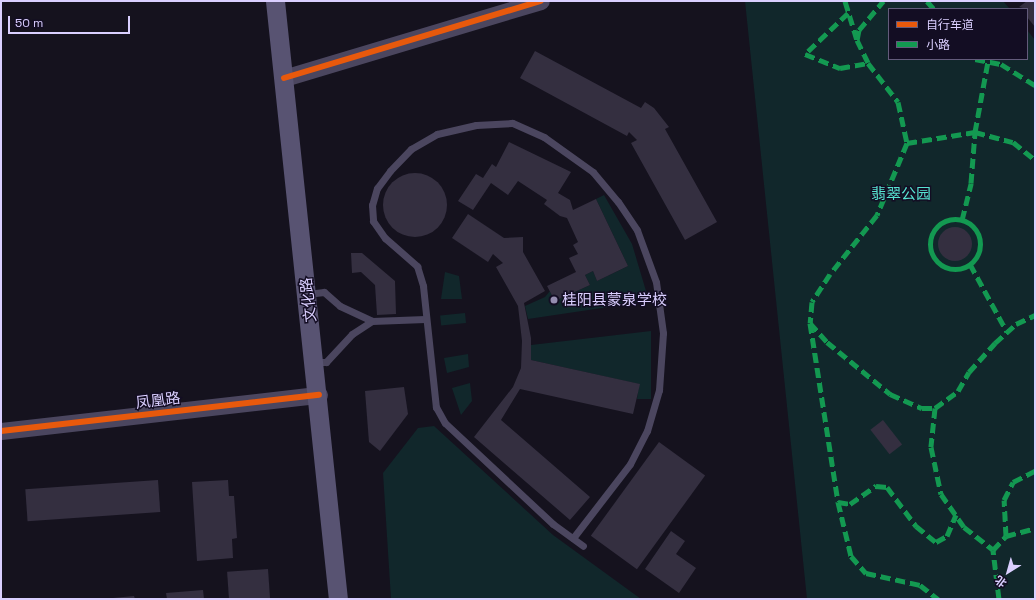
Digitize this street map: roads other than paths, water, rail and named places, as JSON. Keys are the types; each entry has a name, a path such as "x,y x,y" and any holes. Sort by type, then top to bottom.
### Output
{"main road":[{"name":"文化路","path":"275,1 315,362 338,599"}],"street":[{"path":"284,78 541,1"},
{"name":"凤凰路","path":"1,431 318,394"}],"lane":[{"path":"573,538 630,464 647,431 659,390 662,333 656,282 637,230 618,202 593,172 544,137 512,122 476,124 437,134 411,149 376,188 372,205 373,221 385,238 417,266 423,286 425,319 436,407 445,422 553,524 583,546"},
{"path":"307,294 324,292 340,306 372,321 425,319"},
{"path":"315,362 326,362 352,334 372,321"}],"place":[{"name":"桂阳县蒙泉学校","path":"554,300"}],"park label":[{"name":"翡翠公园","path":"901,194"}]}
